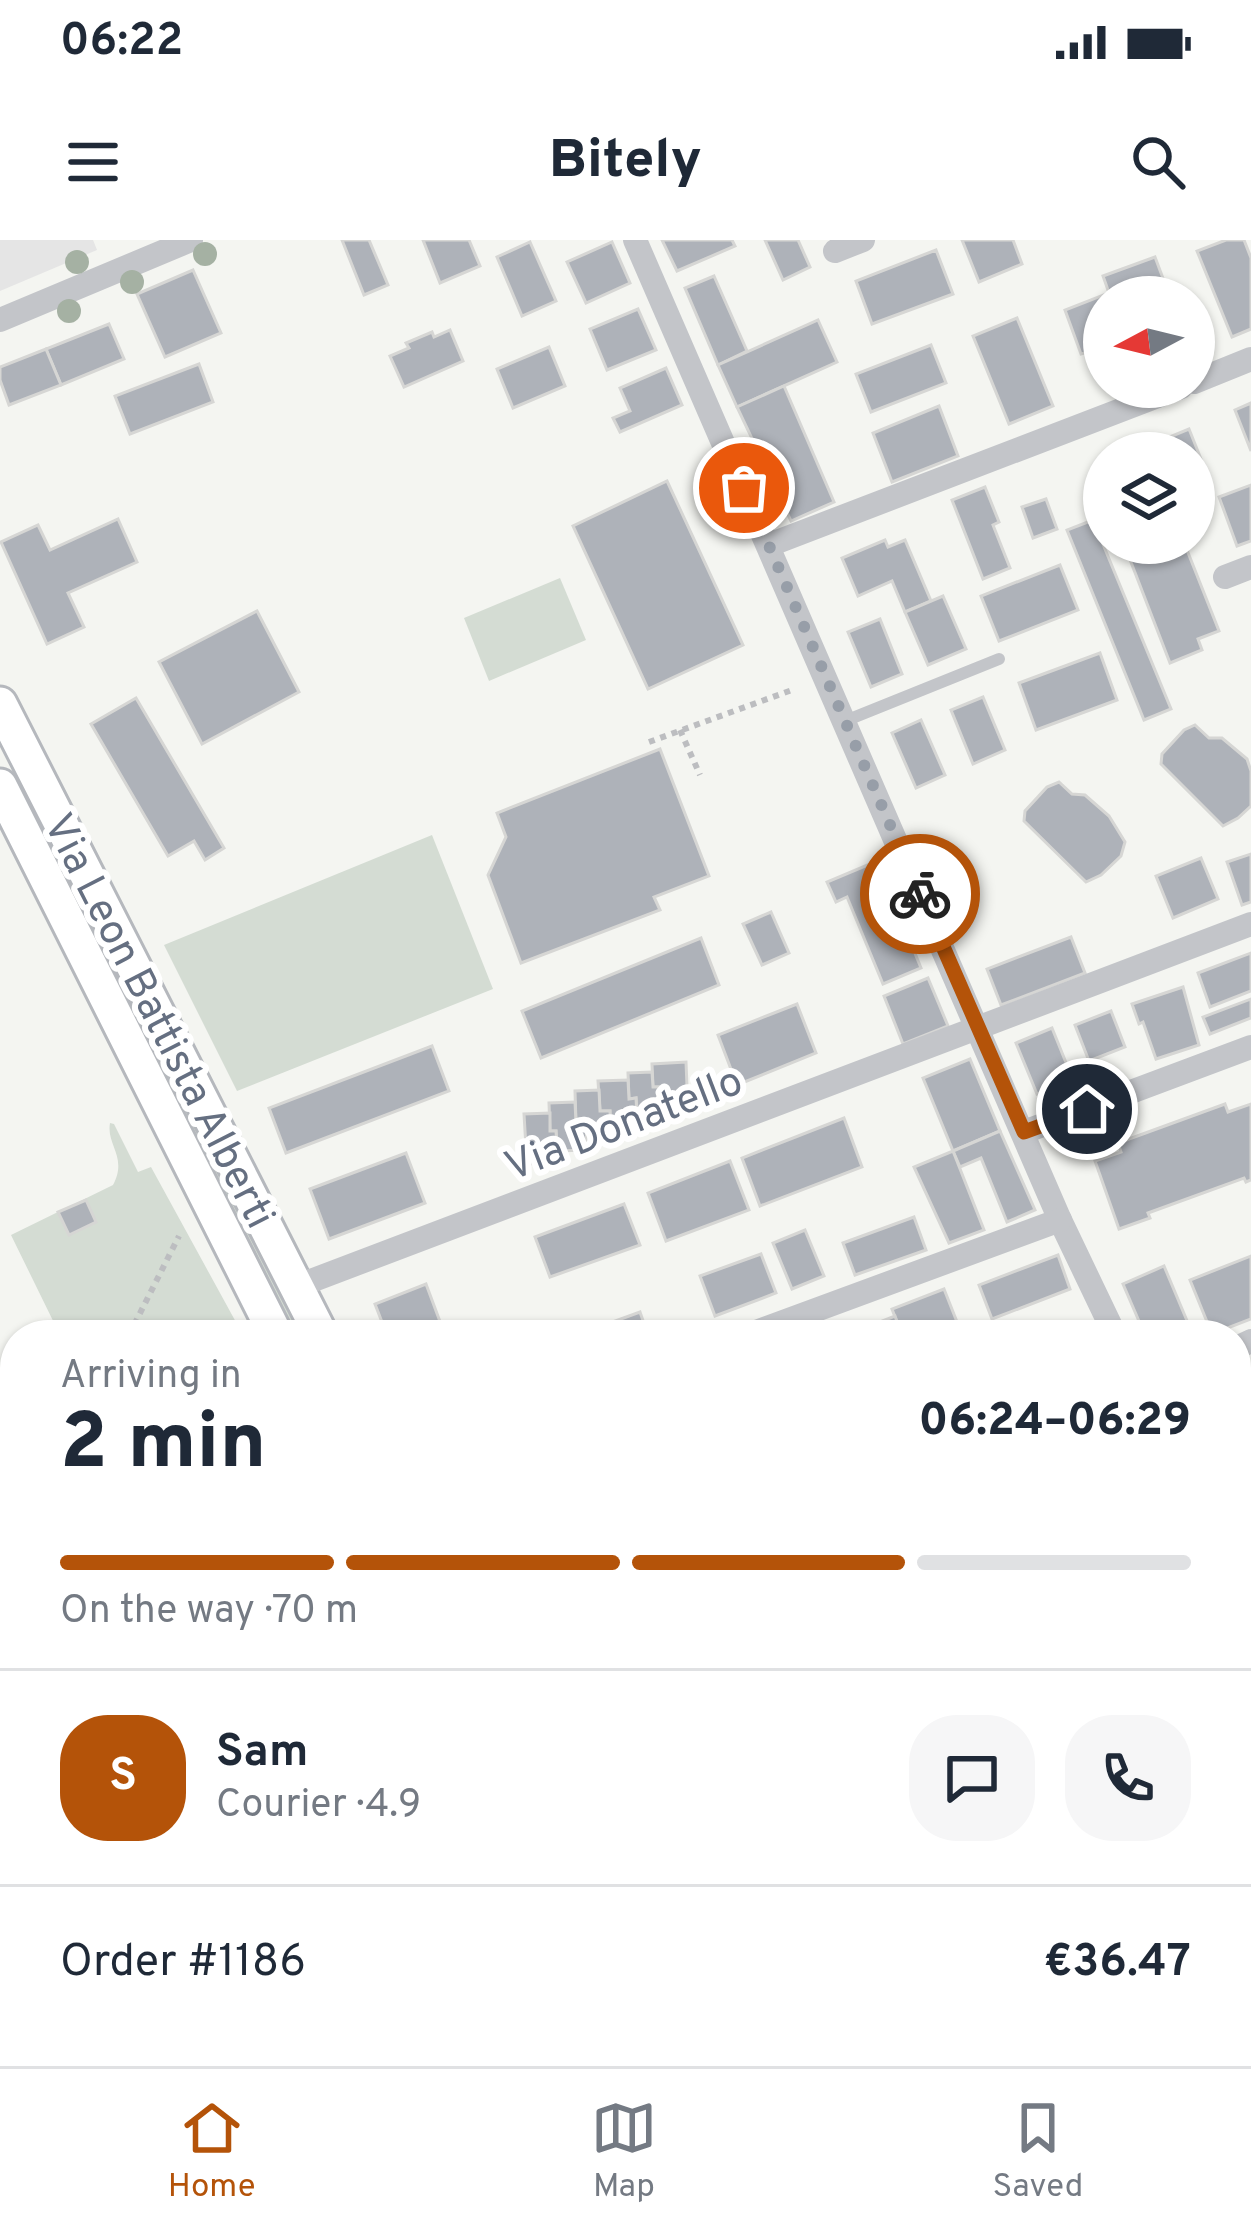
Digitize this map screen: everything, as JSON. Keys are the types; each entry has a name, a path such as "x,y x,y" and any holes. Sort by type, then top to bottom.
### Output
{"street":[{"path":"0,320 191,240"},
{"path":"635,240 1060,1220 1108,1320"},
{"path":"835,251 863,240"},
{"path":"1215,374 1251,359"},
{"path":"769,545 1126,408"},
{"path":"1225,577 1251,567"},
{"name":"Via Leon Battista Alberti","path":"0,704 313,1320"},
{"name":"Via Leon Battista Alberti","path":"0,786 268,1320"},
{"name":"Via Donatello","path":"295,1287 1251,924"},
{"path":"1024,1132 1251,1047"},
{"path":"789,1320 1060,1220"}],"lane":[{"path":"845,721 999,659"}],"path":[{"path":"649,742 792,690"},
{"path":"680,730 700,776"},
{"path":"137,1320 179,1236"}],"shaded area":[{"path":"0,240 93,240 97,250 0,291"},
{"path":"560,578 586,640 489,681 464,618"},
{"path":"47,829 294,1320 281,1320 37,835"},
{"path":"432,835 493,989 237,1091 164,945"},
{"path":"110,1123 138,1172 151,1167 235,1320 53,1320 11,1235 113,1185 118,1159"}],"building":[{"path":"342,240 369,240 388,285 364,295"},
{"path":"423,240 469,240 480,266 440,283"},
{"path":"662,240 732,240 735,246 677,271"},
{"path":"765,240 798,240 810,267 783,280"},
{"path":"962,240 1013,240 1022,264 979,282"},
{"path":"1226,240 1244,240 1251,258 1251,329 1232,337 1215,295 1215,276 1207,276 1197,251"},
{"path":"530,242 556,301 522,316 497,257"},
{"path":"612,242 630,283 586,303 567,262"},
{"path":"936,250 953,294 872,324 856,281"},
{"path":"1155,257 1162,276 1103,276"},
{"path":"193,270 221,333 165,357 137,294"},
{"path":"714,276 747,351 718,365 685,288"},
{"path":"1083,303 1083,353 1081,354 1065,310"},
{"path":"638,309 656,350 607,370 590,329"},
{"path":"1017,318 1053,406 1009,424 973,336"},
{"path":"818,320 837,362 737,407 718,365"},
{"path":"109,324 124,359 61,385 46,349"},
{"path":"450,330 463,361 404,387 390,356 409,348 406,343"},
{"path":"931,345 946,383 871,412 856,374"},
{"path":"549,347 565,386 513,408 497,369"},
{"path":"46,349 61,385 9,405 0,367"},
{"path":"199,364 213,402 130,434 115,396"},
{"path":"666,368 682,405 620,432 613,418 630,411 620,388"},
{"path":"784,386 834,502 791,521 737,407"},
{"path":"1251,403 1251,451 1235,410"},
{"path":"939,406 958,456 892,482 873,433"},
{"path":"667,481 743,645 648,689 573,526"},
{"path":"1251,485 1251,541 1237,546 1219,497"},
{"path":"985,487 1010,568 983,579 952,500"},
{"path":"1046,499 1057,529 1033,538 1022,507"},
{"path":"118,519 137,562 68,593 84,627 47,644 1,542 38,525 50,550"},
{"path":"1083,524 1083,564 1111,564 1171,709 1144,720 1067,530"},
{"path":"885,540 888,547 905,540 931,601 905,612 892,581 858,596 842,558"},
{"path":"1132,564 1193,564 1219,631 1198,639 1202,650 1170,663"},
{"path":"1060,565 1078,610 999,641 981,596"},
{"path":"943,596 966,649 928,665 905,612"},
{"path":"257,611 299,692 202,744 159,662"},
{"path":"880,619 902,674 871,687 848,632"},
{"path":"1100,653 1117,700 1036,730 1019,683"},
{"path":"983,697 1005,750 973,764 951,710"},
{"path":"136,698 224,848 205,860 194,841 168,856 91,724"},
{"path":"921,720 945,775 916,788 892,733"},
{"path":"1195,725 1209,738 1222,738 1247,759 1251,771 1251,806 1223,826 1161,764 1162,754"},
{"path":"660,749 709,876 654,897 660,910 521,963 488,875 506,837 497,813"},
{"path":"1059,782 1072,794 1085,795 1109,816 1125,842 1121,856 1086,882 1024,821 1025,811 1047,787"},
{"path":"1251,854 1251,902 1242,905 1227,862"},
{"path":"1201,858 1218,899 1173,918 1156,876"},
{"path":"877,861 921,968 883,984 847,897 836,902 827,882"},
{"path":"771,912 789,953 762,965 743,924"},
{"path":"1071,937 1085,973 1001,1005 987,969"},
{"path":"701,938 719,985 541,1058 522,1011"},
{"path":"1251,953 1251,991 1210,1007 1198,973"},
{"path":"928,978 948,1026 903,1044 884,996"},
{"path":"1183,987 1199,1045 1156,1059 1132,1004"},
{"path":"1251,999 1251,1018 1210,1034 1203,1017"},
{"path":"797,1004 816,1053 737,1085 718,1035"},
{"path":"1111,1011 1125,1047 1089,1061 1075,1025"},
{"path":"1052,1028 1073,1080 1037,1094 1016,1043"},
{"path":"432,1046 449,1091 286,1153 269,1108"},
{"path":"970,1059 1000,1131 953,1151 923,1078"},
{"path":"686,1062 688,1111 664,1112 662,1087 653,1087 652,1064"},
{"path":"652,1072 653,1087 662,1087 664,1121 637,1122 636,1098 629,1099 628,1073"},
{"path":"628,1080 629,1099 636,1098 638,1132 610,1134 610,1111 600,1111 598,1081"},
{"path":"599,1090 600,1111 610,1111 611,1140 586,1142 586,1122 576,1123 575,1091"},
{"path":"575,1102 576,1123 586,1122 587,1150 557,1151 556,1131 550,1131 549,1103"},
{"path":"1225,1104 1228,1112 1251,1104 1251,1180 1244,1178 1148,1213 1150,1218 1119,1229 1095,1161 1121,1152 1118,1143"},
{"path":"550,1113 558,1163 527,1164 524,1114"},
{"path":"844,1118 862,1167 760,1206 742,1158"},
{"path":"1000,1131 1035,1210 1007,1222 981,1158 960,1167 953,1151"},
{"path":"953,1151 984,1230 949,1243 914,1167"},
{"path":"406,1153 425,1203 329,1239 310,1189"},
{"path":"730,1161 749,1210 666,1241 648,1193"},
{"path":"86,1200 96,1222 69,1235 58,1212"},
{"path":"624,1204 640,1245 550,1277 535,1237"},
{"path":"914,1217 926,1250 855,1275 843,1243"},
{"path":"805,1230 824,1276 792,1289 773,1243"},
{"path":"761,1254 776,1293 715,1316 700,1276"},
{"path":"1058,1255 1070,1289 992,1319 979,1285"},
{"path":"1251,1256 1251,1319 1206,1320 1190,1280"},
{"path":"1164,1266 1187,1320 1139,1320 1123,1284"},
{"path":"426,1284 439,1320 381,1320 375,1304"},
{"path":"944,1289 956,1320 896,1320 892,1309"},
{"path":"640,1312 643,1320 618,1320"}],"way so far":[{"path":"744,488 920,894"}],"route":[{"path":"920,894 1024,1132 1087,1109"}]}
